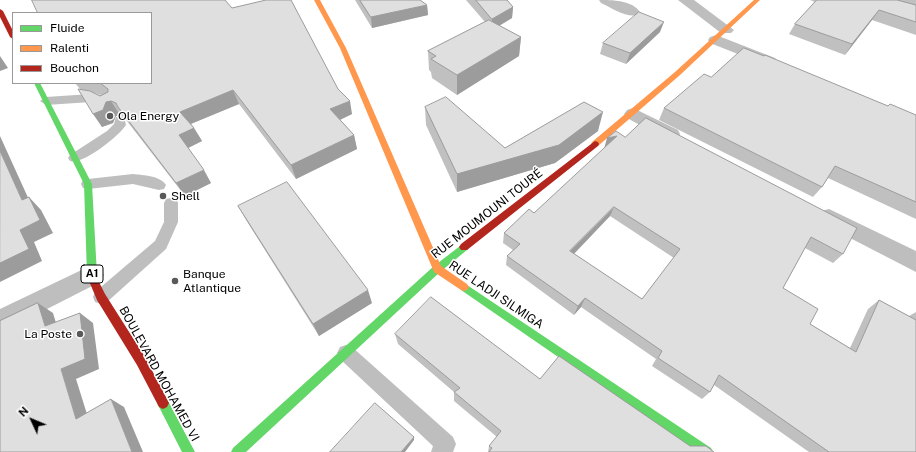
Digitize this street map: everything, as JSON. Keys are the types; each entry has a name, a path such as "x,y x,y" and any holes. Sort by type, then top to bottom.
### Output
{"street":[{"name":"RUE LADJI SILMIGA","path":"317,0 343,48 437,269 707,452"},
{"path":"606,0 633,12"},
{"path":"685,0 721,35 783,66"},
{"name":"RUE MOUMOUNI TOURÉ","path":"237,452 437,269 633,114 758,0"},
{"path":"0,11 12,35"},
{"name":"BOULEVARD MOHAMED VI","path":"38,84 88,184 92,275 101,298 141,361 189,452"},
{"path":"633,114 689,144"},
{"path":"810,207 916,262"},
{"path":"0,322 92,275"}],"lane":[{"path":"46,101 91,98 105,99 110,104"},
{"path":"75,158 112,134 120,125 120,120"},
{"path":"88,184 128,180 149,180 159,185"},
{"path":"101,298 161,245 172,222 171,203"},
{"path":"346,353 446,444 442,452"}],"building":[{"path":"32,0 225,0 232,8 266,0 291,0 338,89 350,101 330,109 354,135 291,165 233,90 180,112 194,128 179,135 204,170 176,183 116,103 111,101 106,102 103,110 93,114 78,89 90,91 100,96 108,92 108,89 101,84 152,84 152,12 38,12"},
{"path":"360,0 420,0 427,5 371,17"},
{"path":"476,0 507,0 513,7 492,19"},
{"path":"817,0 897,0 916,5 916,22 879,10 852,44 795,24"},
{"path":"639,12 664,22 630,53 603,43"},
{"path":"489,20 521,37 457,75 431,59 436,56 428,51"},
{"path":"744,48 764,56 765,55 888,106 890,104 916,115 916,202 835,166 822,187 664,108 704,74 711,77"},
{"path":"446,97 505,148 584,102 603,112 559,145 457,174 425,107"},
{"path":"646,118 857,228 843,254 811,237 783,288 818,309 810,324 856,352 879,300 916,320 916,452 829,452 719,375 710,392 658,358 662,351 585,298 578,306 507,256 520,244 504,233 529,209 534,213 617,136 607,138 616,131 625,137","holes":["614,207 680,249 642,299 570,251"]},
{"path":"0,151 22,200 29,197 40,220 20,230 29,249 0,263"},
{"path":"287,182 368,290 313,324 238,206"},
{"path":"431,297 540,379 559,356 690,446 706,446 714,452 489,452 492,448 489,446 501,431 454,392 460,388 395,334"},
{"path":"38,303 45,326 80,313 85,359 61,369 76,419 111,399 132,452 0,452 0,321"},
{"path":"375,403 414,437 401,452 330,452"}],"traffic: fast":[{"path":"38,84 88,184 92,275 94,281"},
{"path":"237,452 437,269 464,247"},
{"path":"464,287 707,452"},
{"path":"163,403 189,452"}],"traffic: slow":[{"path":"317,0 343,48 437,269 464,287"},
{"path":"595,144 678,74 757,0"}],"traffic: jam":[{"path":"0,11 12,35"},
{"path":"464,247 595,144"},
{"path":"94,281 101,297 141,361 163,403"}],"place":[{"name":"Ola Energy","path":"110,116"},
{"name":"Shell","path":"163,196"},
{"name":"Banque Atlantique","path":"175,281"},
{"name":"La Poste","path":"80,334"}]}
